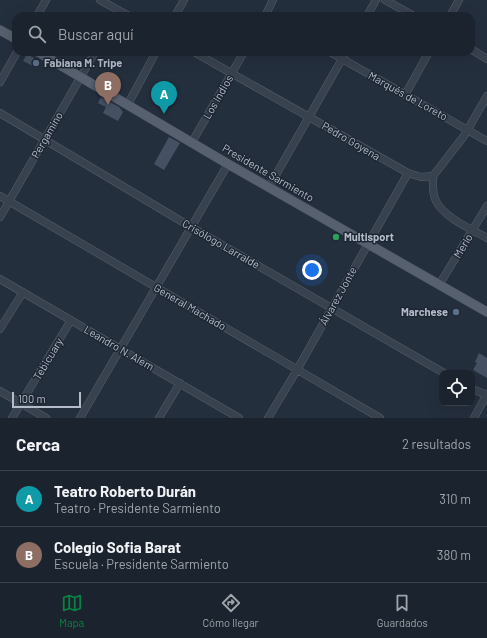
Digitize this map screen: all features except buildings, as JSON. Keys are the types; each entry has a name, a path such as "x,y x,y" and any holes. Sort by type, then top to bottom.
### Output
{"main road":[{"path":"0,30 12,37"},
{"name":"Presidente Sarmiento","path":"45,56 228,164 487,312"}],"street":[{"path":"39,12 46,0"},
{"path":"100,0 115,12"},
{"path":"177,12 184,0"},
{"path":"267,12 274,0"},
{"path":"369,12 376,0"},
{"path":"385,0 407,12"},
{"path":"452,12 459,0"},
{"path":"475,52 487,59"},
{"path":"0,82 15,56"},
{"name":"Pergamino","path":"0,217 92,56"},
{"path":"128,104 154,56"},
{"name":"Pedro Goyena","path":"201,56 408,173 421,177 433,176"},
{"name":"Los Indios","path":"192,142 242,56"},
{"name":"Marqués de Loreto","path":"337,56 487,141"},
{"path":"269,187 344,56"},
{"path":"405,95 427,56"},
{"path":"487,96 468,130 433,176 434,195 439,206 451,217 487,238"},
{"name":"Crisólogo Larralde","path":"0,113 439,370"},
{"path":"80,418 228,164"},
{"name":"Álvarez Jonte","path":"268,418 297,370 408,173"},
{"name":"General Machado","path":"0,196 380,418"},
{"name":"Merlo","path":"440,285 487,206"},
{"name":"Leandro N. Alem","path":"0,279 239,418"},
{"path":"0,329 22,292"},
{"name":"Tebicuary","path":"12,418 71,320"},
{"path":"159,418 180,384"},
{"path":"474,418 487,395 475,390"},
{"path":"0,391 46,418"}],"place":[{"name":"Fabiana M. Tripe","path":"36,63"},
{"name":"Colegio Sofia Barat","path":"108,105"},
{"name":"Teatro Roberto Durán","path":"164,114"},
{"name":"Multisport","path":"336,237"},
{"name":"Marchese","path":"456,312"}]}
